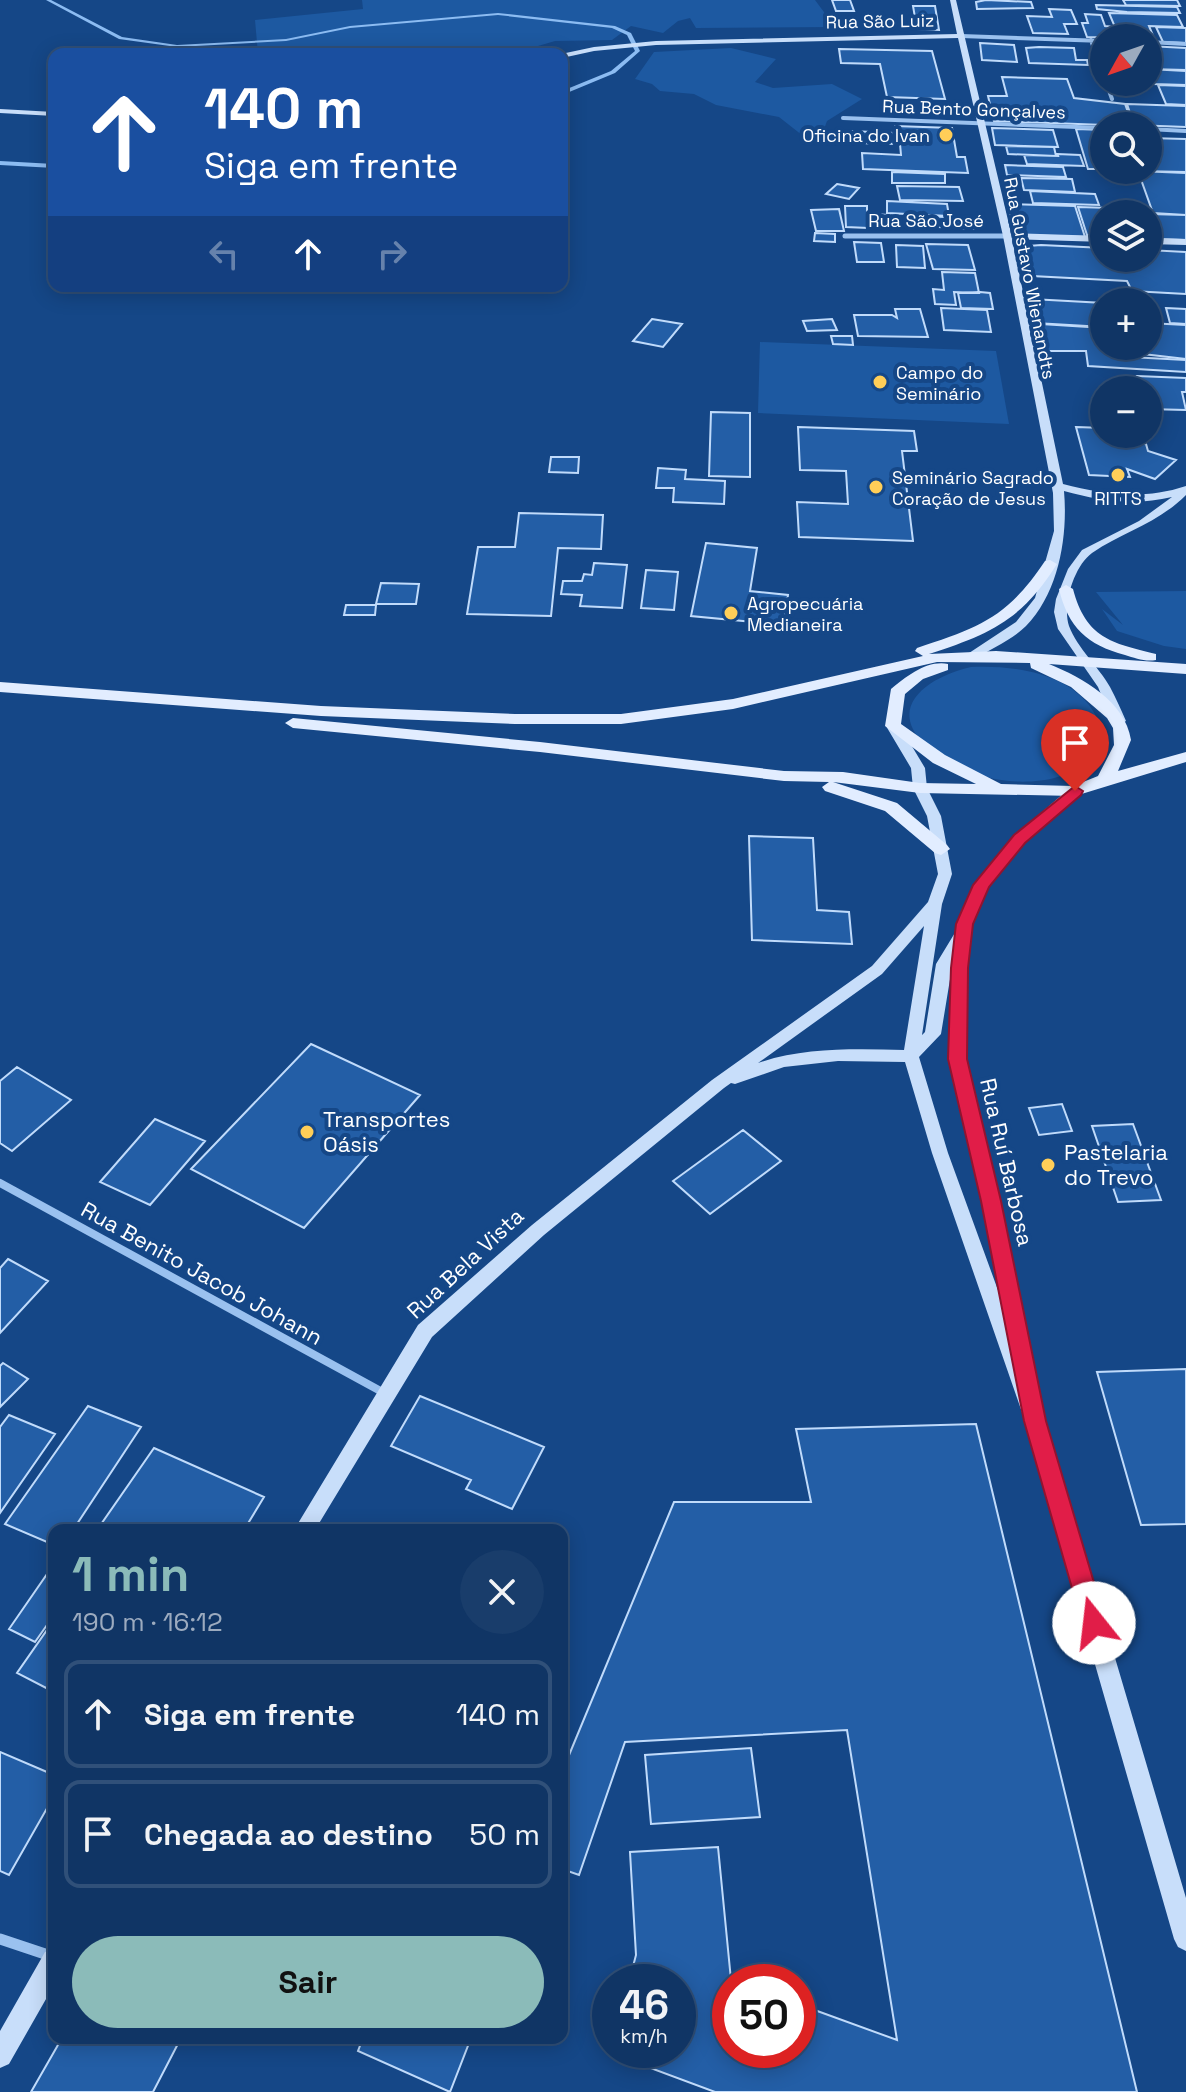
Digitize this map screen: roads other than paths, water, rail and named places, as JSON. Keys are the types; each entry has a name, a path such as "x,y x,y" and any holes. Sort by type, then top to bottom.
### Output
{"main road":[{"name":"Rua Gustavo Wienandts","path":"953,0 1007,236 1057,486 1060,531 1041,599 1029,617 969,657"},
{"name":"Rua São Luiz","path":"568,55 656,43 961,36"},
{"path":"0,111 48,114"},
{"name":"Rua São José","path":"1007,236 1090,239"},
{"path":"1162,241 1186,242"},
{"path":"1057,486 1114,499 1150,500 1186,490"},
{"path":"1104,780 1123,739 1119,721 1104,687 1064,629 1060,612 1066,589 1074,569 1086,552 1143,523 1186,490"},
{"path":"806,689 995,624 1029,599 1050,564"},
{"path":"1066,589 1069,608 1084,633 1107,647 1186,663"},
{"path":"0,687 321,711 515,719 621,719 733,704 937,657 996,656 1186,669"},
{"path":"969,657 917,676 897,692 893,726 922,749 962,772 1004,790"},
{"path":"1024,660 1076,683 1119,721"},
{"path":"87,695 265,720 540,747 784,776 843,777 920,788 1075,791"},
{"name":"Rua Ruí Barbosa","path":"893,726 918,768 920,788 934,816 945,874 935,904 911,1056 940,1153 1035,1421 1186,1939"},
{"path":"911,1056 933,1034 944,964 981,885 1019,839 1075,791 1186,757"},
{"path":"784,776 850,791 891,807 941,849"},
{"name":"Rua Bela Vista","path":"308,1524 425,1331 538,1230 718,1084 877,970 935,904"},
{"name":"Rua Ruí Barbosa","path":"967,919 960,968 958,1059 991,1201 1035,1421"},
{"name":"Rua Bela Vista","path":"718,1084 783,1061 838,1055 911,1056"},
{"path":"0,2055 48,1970"}],"street":[{"name":"Rua São Luiz","path":"961,36 1090,40"},
{"path":"1162,43 1186,44"},
{"name":"Rua Bento Gonçalves","path":"843,118 1090,127"},
{"path":"1162,130 1186,131"},
{"name":"Rua São José","path":"845,236 1007,236"},
{"name":"Rua Benito Jacob Johann","path":"0,1183 386,1394"},
{"path":"0,1939 48,1957"}],"waterway":[{"path":"48,0 121,38 177,46 286,40 350,27 498,14 613,27 629,34 638,51 613,72 568,91"},
{"path":"0,163 48,166"}],"place":[{"name":"Oficina do Ivan","path":"946,135"},
{"name":"Campo do Seminário","path":"880,382"},
{"name":"RITTS","path":"1118,475"},
{"name":"Seminário Sagrado Coração de Jesus","path":"876,487"},
{"name":"Agropecuária Medianeira","path":"731,613"},
{"name":"Transportes Oásis","path":"307,1132"},
{"name":"Pastelaria do Trevo","path":"1048,1165"}]}
